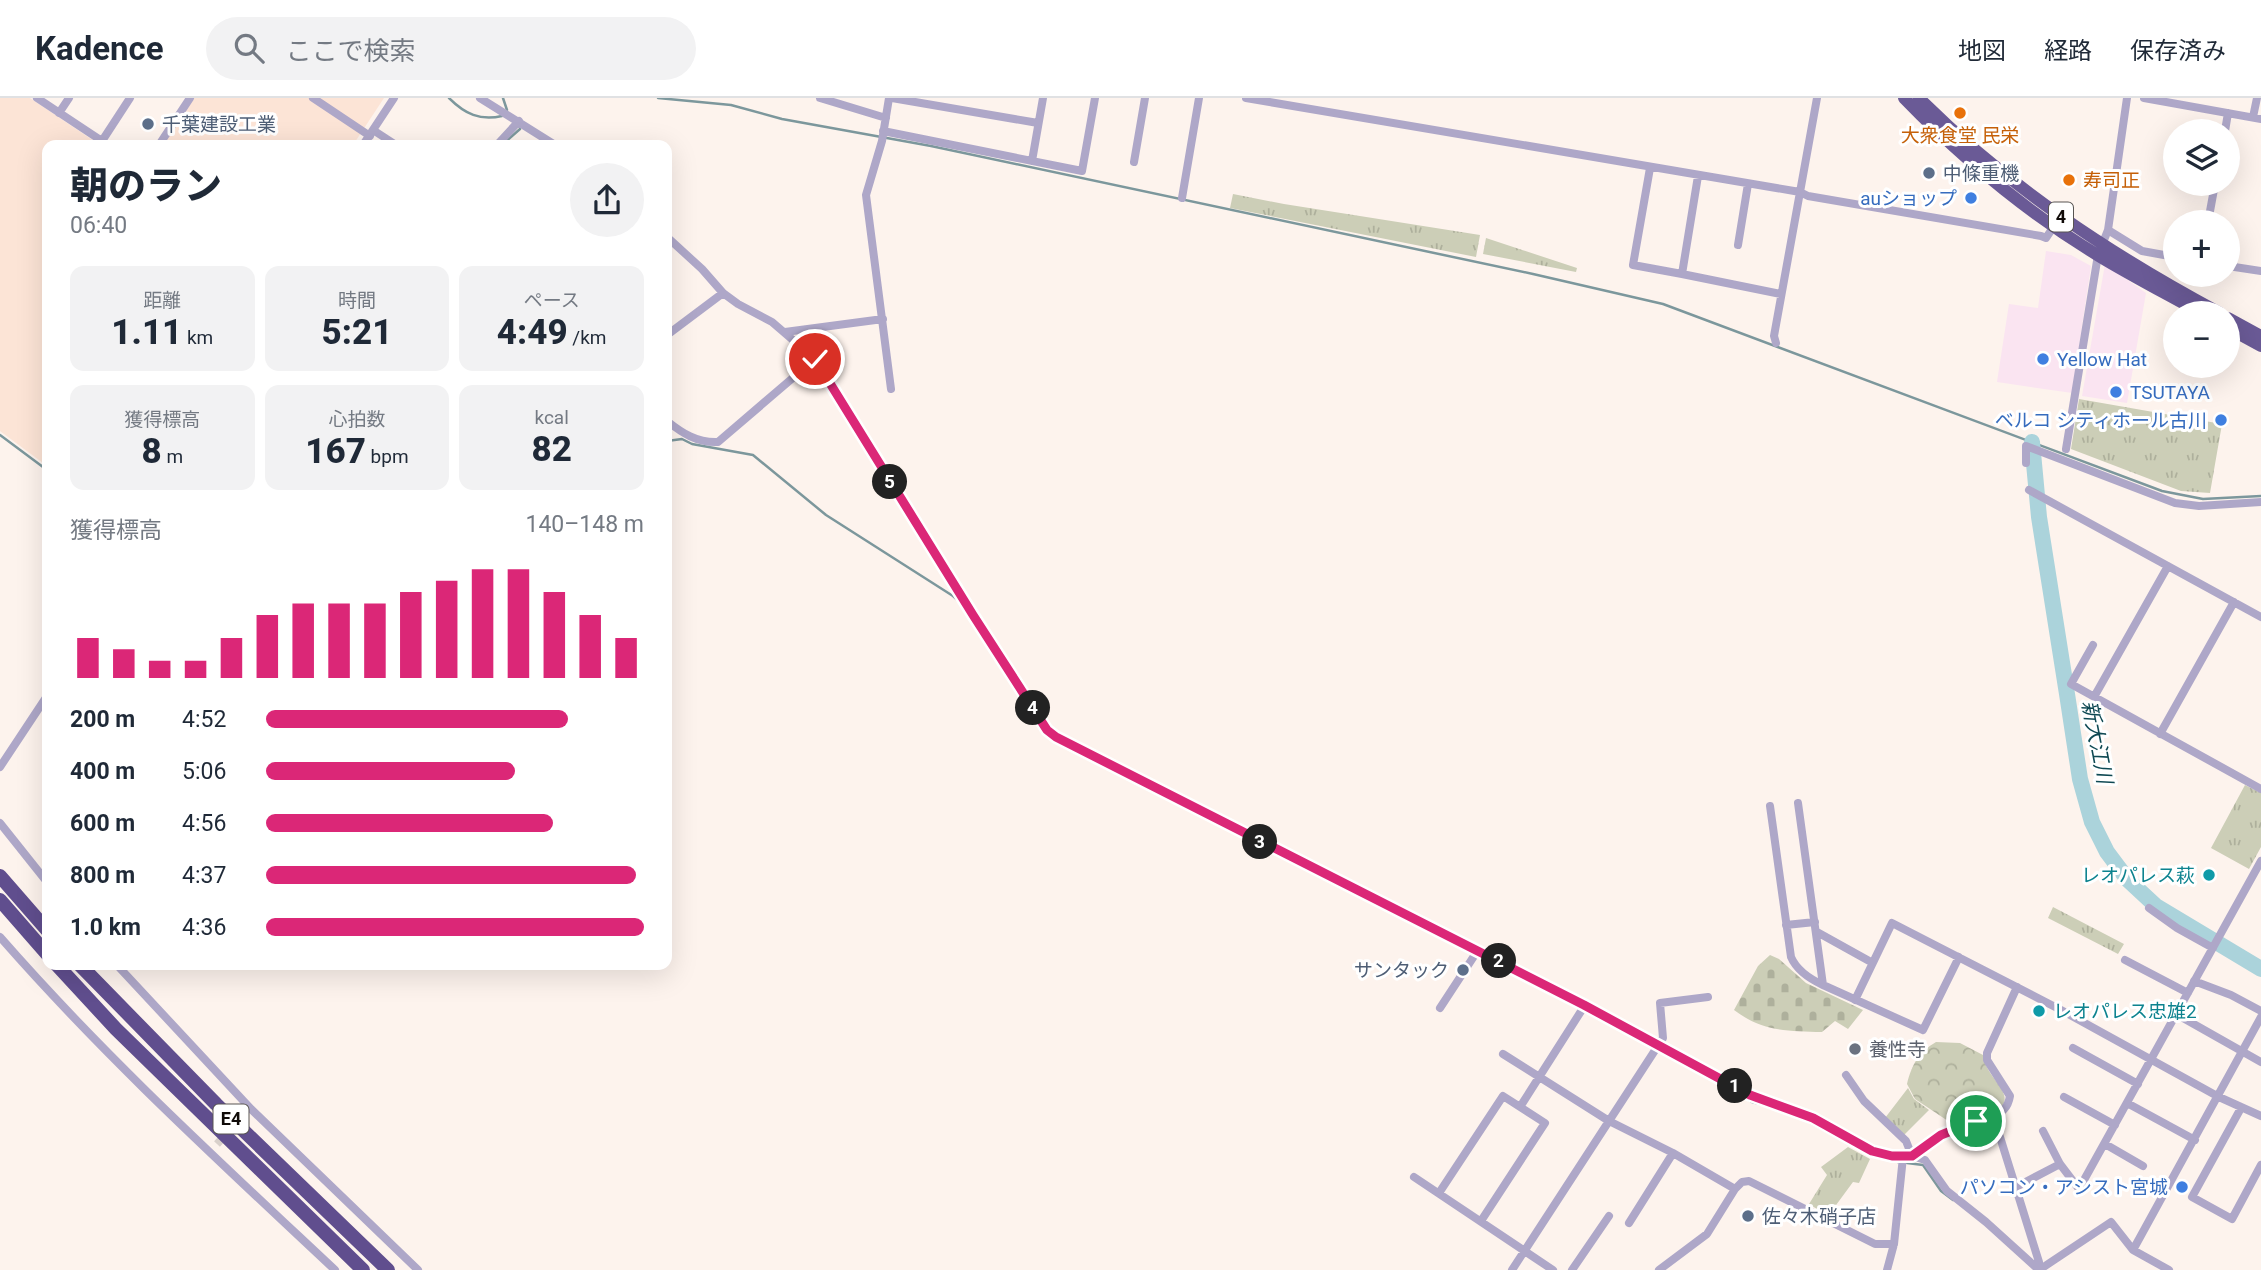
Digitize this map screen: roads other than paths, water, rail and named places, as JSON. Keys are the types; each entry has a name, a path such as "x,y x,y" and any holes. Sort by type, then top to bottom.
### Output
{"highway":[{"name":"4","path":"1904,98 1961,154 2054,226 2197,301"},
{"name":"4","path":"1919,98 1970,147 2100,250 2183,301"},
{"path":"2240,325 2261,336"},
{"path":"2240,335 2261,346"},
{"path":"0,876 42,924"},
{"path":"0,900 42,948"},
{"name":"E4","path":"61,970 116,1030 363,1270"},
{"name":"E4","path":"85,970 216,1104 388,1270"}],"street":[{"path":"37,98 100,140"},
{"path":"59,113 69,98"},
{"path":"107,140 131,98"},
{"path":"162,140 190,98"},
{"path":"313,98 386,140"},
{"path":"366,140 394,98"},
{"path":"480,98 548,140"},
{"path":"495,98 502,112"},
{"path":"820,98 886,118"},
{"path":"891,388 866,195 891,98 1038,123"},
{"path":"1032,161 1043,98"},
{"path":"883,135 1082,171 1095,98"},
{"path":"1134,162 1145,98"},
{"path":"1182,198 1199,98"},
{"path":"1246,98 1800,192 1808,196 2046,238 2054,226"},
{"path":"1776,342 1774,335 1817,98"},
{"path":"2066,450 2100,250 2108,230 2127,98"},
{"path":"2144,98 2257,118 2257,98"},
{"path":"2227,119 2228,113"},
{"path":"502,140 519,121"},
{"path":"1650,168 1633,265 1781,294"},
{"path":"1682,274 1698,176"},
{"path":"1738,245 1748,184"},
{"path":"2108,230 2143,251 2163,255"},
{"path":"672,242 723,293 785,332 815,359 973,615 1047,730 1056,737 1478,950 1750,1095 1813,1118 1872,1151 1924,1160 1947,1191 2039,1270"},
{"path":"2240,268 2261,271"},
{"path":"672,331 723,293"},
{"path":"785,332 883,319"},
{"path":"672,425 687,436 718,442 815,359"},
{"path":"2026,454 2048,456 2175,503 2199,506 2261,502"},
{"path":"2030,490 2261,617"},
{"path":"2094,697 2168,566"},
{"path":"2160,734 2234,602"},
{"path":"2093,645 2071,684 2261,789"},
{"path":"0,767 42,703"},
{"path":"1798,803 1824,985"},
{"path":"1770,806 1791,957 1795,966 1811,980 1923,1030 1959,957"},
{"path":"0,823 42,876"},
{"path":"2043,1131 2060,1164 2079,1189 2261,861"},
{"path":"2149,908 2177,928 2215,944"},
{"path":"1786,925 1815,922"},
{"path":"1855,1000 1892,923 2017,987 2219,1097 2261,1116"},
{"path":"1817,932 1871,962"},
{"path":"0,937 130,1075 335,1270"},
{"path":"1440,1008 1478,950"},
{"path":"2125,960 2188,993"},
{"path":"121,970 248,1112 418,1270"},
{"path":"2195,979 2261,1011"},
{"path":"1908,1156 1941,1135 2000,1114 2007,1107 2010,1098 1989,1066 1987,1053 2017,987"},
{"path":"1512,1270 1663,1038 1660,1003 1708,997"},
{"path":"1520,1107 1584,1005"},
{"path":"2176,1014 2261,1062"},
{"path":"2133,1250 2261,1017"},
{"path":"2073,1048 2138,1084"},
{"path":"1503,1054 1609,1121 1673,1153 1735,1189"},
{"path":"1846,1075 1864,1101 1906,1141 1908,1156 1894,1244 1887,1270"},
{"path":"1439,1194 1503,1096 1545,1123 1481,1221"},
{"path":"2064,1097 2115,1125"},
{"path":"2127,1103 2195,1140"},
{"path":"2241,1108 2192,1197 2232,1219 2261,1165"},
{"path":"1991,1117 2016,1187 2039,1262 2039,1270"},
{"path":"209,1153 217,1144"},
{"path":"2105,1144 2143,1166"},
{"path":"1629,1223 1673,1153"},
{"path":"2016,1187 2060,1164"},
{"path":"1414,1177 1553,1270"},
{"path":"1659,1270 1707,1234 1735,1189 1742,1182 1749,1181 1875,1244 1894,1244"},
{"path":"1572,1270 1609,1216"},
{"path":"2039,1270 2111,1222 2133,1250 2169,1270"},
{"path":"2022,1270 2031,1263"}],"waterway":[{"path":"449,98 467,112 487,118 502,116 507,110 503,98"},
{"path":"658,98 731,105 782,119 931,146 1663,304 2162,491 2203,499 2261,496"},
{"path":"508,140 520,129"},
{"path":"0,435 42,466"},
{"path":"672,440 682,439 692,444 753,455 826,515 962,604"},
{"name":"新大江川","path":"2032,442 2039,517 2080,779 2092,822 2107,852 2128,880 2156,906 2261,969"},
{"path":"1005,672 1041,729 1057,743 1305,868"},
{"path":"1315,873 1469,952"},
{"path":"1481,958 1575,1005"},
{"path":"1591,1013 1607,1022"},
{"path":"1732,1090 1752,1102 1771,1107"},
{"path":"1800,1117 1872,1156 1898,1162"},
{"path":"1907,1163 1923,1165 1941,1191 1953,1200"}],"tunnel":[{"path":"217,1144 244,1115"}],"place":[{"name":"大衆食堂 民栄","path":"1960,113"},
{"name":"千葉建設工業","path":"148,124"},
{"name":"中條重機","path":"1929,173"},
{"name":"寿司正","path":"2069,180"},
{"name":"auショップ","path":"1971,198"},
{"name":"Yellow Hat","path":"2043,359"},
{"name":"TSUTAYA","path":"2116,392"},
{"name":"ベルコ シティホール古川","path":"2221,420"},
{"name":"レオパレス萩","path":"2209,875"},
{"name":"サンタック","path":"1463,970"},
{"name":"レオパレス忠雄2","path":"2039,1011"},
{"name":"養性寺","path":"1855,1049"},
{"name":"パソコン・アシスト宮城","path":"2182,1187"},
{"name":"佐々木硝子店","path":"1748,1216"}]}
